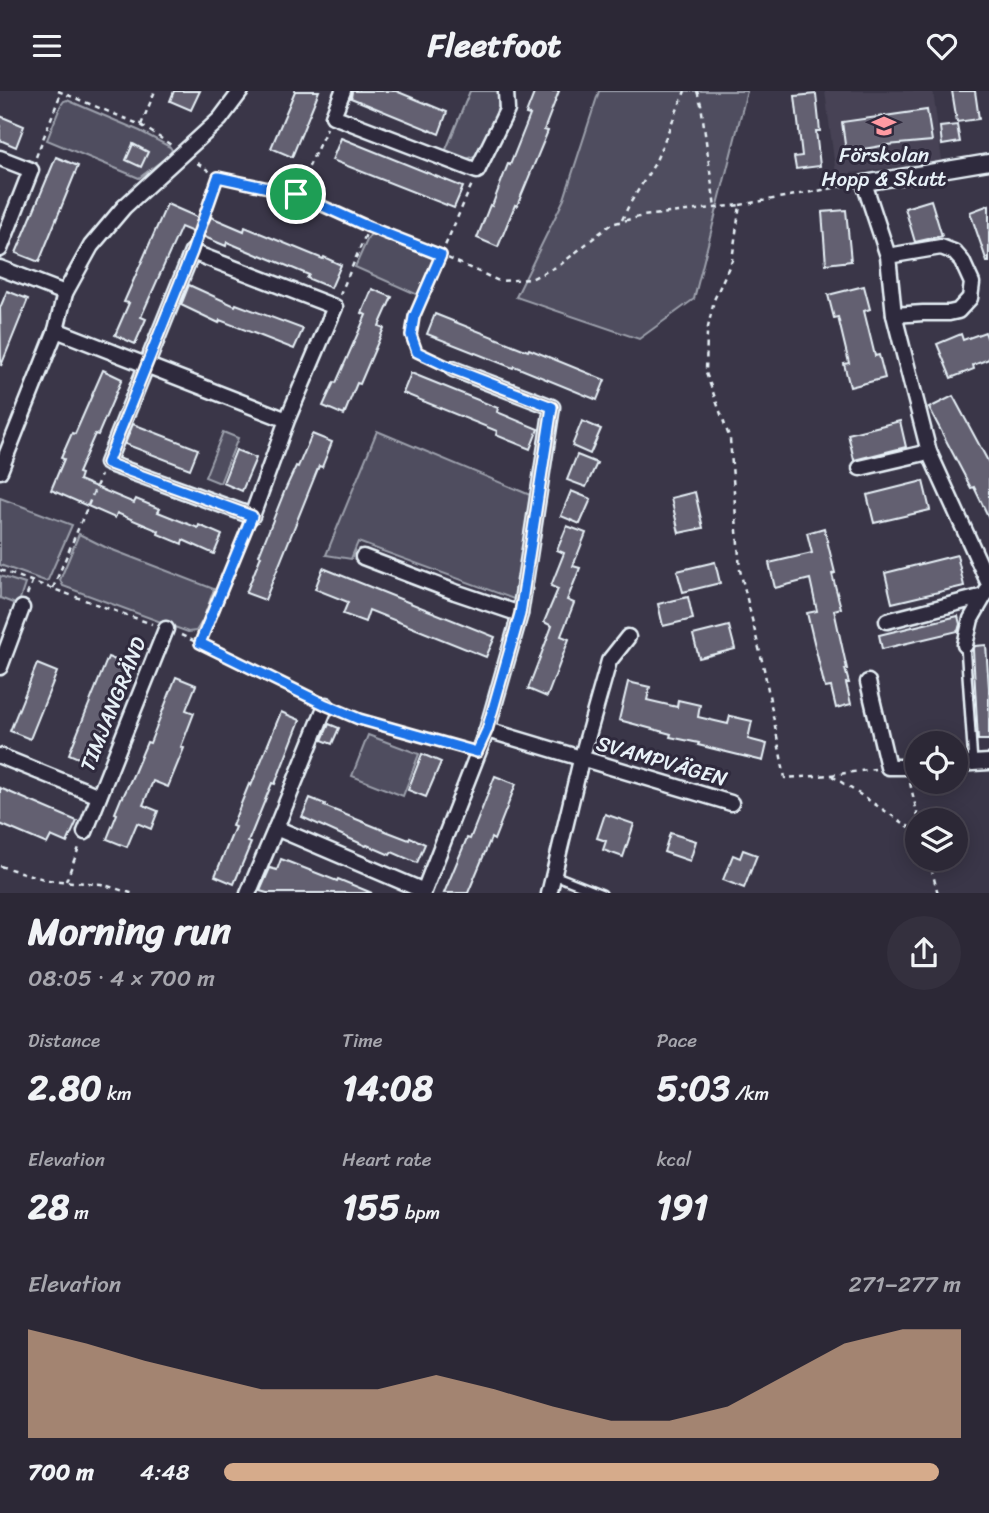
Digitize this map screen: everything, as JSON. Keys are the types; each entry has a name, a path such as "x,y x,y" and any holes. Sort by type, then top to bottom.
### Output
{"street":[{"path":"0,471 56,330 65,293 91,246 124,207 220,119 241,91"},
{"path":"343,91 333,116 477,171 507,110 506,91"},
{"path":"0,158 31,170 0,249"},
{"path":"987,589 929,452 894,315 888,256 864,183 989,162"},
{"path":"888,256 941,247 954,252 962,261 972,283 970,297 958,311 894,315"},
{"path":"192,252 335,307 287,420 252,516 107,463 192,252"},
{"path":"0,268 65,293"},
{"path":"56,330 287,420"},
{"path":"276,828 424,891 487,730 520,614 552,407 453,369"},
{"path":"860,468 929,452"},
{"path":"363,557 520,614"},
{"path":"887,621 987,589"},
{"path":"965,645 971,618 987,589"},
{"path":"0,667 22,608"},
{"name":"TIMJANGRÄND","path":"85,832 166,629"},
{"name":"SVAMPVÄGEN","path":"549,893 581,759 609,661 628,637"},
{"path":"868,682 888,767 905,767"},
{"path":"248,893 326,705"},
{"path":"487,730 581,759"},
{"name":"TIMJANGRÄND","path":"0,757 99,796"},
{"name":"SVAMPVÄGEN","path":"581,759 731,803"},
{"path":"968,763 989,762"}],"lane":[{"path":"965,645 973,763"},
{"path":"553,875 599,893"}],"path":[{"path":"141,125 155,91"},
{"path":"621,222 655,163 685,91"},
{"path":"697,91 715,208"},
{"path":"31,170 60,92 141,125 218,177 296,194 499,281 531,279 560,265 611,224 643,216 740,205 864,183"},
{"path":"296,194 333,116"},
{"path":"453,369 417,352 411,335 414,317 477,171"},
{"path":"192,252 218,177"},
{"path":"740,205 732,260 714,300 706,332 706,373 730,439 740,570 764,669 785,778 888,767"},
{"path":"335,307 369,227"},
{"path":"53,588 107,463"},
{"path":"200,643 252,516"},
{"path":"0,570 200,643 359,719 477,752"},
{"path":"831,775 905,824"},
{"path":"66,881 85,832"},
{"path":"0,866 47,880 101,884 131,893"},
{"path":"932,871 938,893"}],"shaded area":[{"path":"470,91 502,91 485,142 477,154 467,159 445,152"},
{"path":"599,91 747,91 694,299 639,339 516,297 564,199"},
{"name":"Förskolan Hopp & Skutt","path":"825,91 933,91 942,161 836,175"},
{"path":"67,100 140,131 172,150 139,178 47,140 61,105"},
{"path":"375,233 434,259 418,295 355,267 368,238"},
{"path":"377,431 530,495 522,602 358,542 351,559 326,555"},
{"path":"223,432 238,438 220,483 205,477"},
{"path":"0,498 72,525 48,580 0,565"},
{"path":"79,534 105,547 214,589 203,620 196,631 188,632 63,586 60,580"},
{"path":"0,576 25,584 18,605 0,598"},
{"path":"368,735 419,754 403,796 352,776"}],"building":[{"path":"174,91 200,91 191,110 170,101"},
{"path":"295,91 319,91 292,157 271,148"},
{"path":"352,91 396,91 447,112 439,134 351,98"},
{"path":"535,91 559,91 544,130 548,131 498,247 477,238 530,115 526,114"},
{"path":"952,91 975,91 979,119 957,122"},
{"path":"816,94 820,166 796,169 794,157 802,156 795,96"},
{"path":"927,110 932,141 846,152 842,122"},
{"path":"0,116 24,126 16,147 0,140"},
{"path":"957,125 960,142 942,145 940,127"},
{"path":"341,138 463,187 454,208 332,160"},
{"path":"133,144 148,152 141,167 126,160"},
{"path":"56,157 78,166 39,262 16,253"},
{"path":"931,200 942,236 915,242 905,208"},
{"path":"167,204 208,222 211,217 244,231 245,227 341,265 331,288 307,278 309,275 261,255 227,242 226,246 181,227 141,317 146,319 135,344 115,335 129,303 124,302"},
{"path":"989,205 989,262 987,262 970,212"},
{"path":"846,210 851,261 826,264 822,212"},
{"path":"189,285 235,306 236,304 303,329 294,349 220,320 219,323 181,305"},
{"path":"864,286 870,309 864,311 875,356 879,355 885,378 850,387 844,364 849,363 838,317 834,318 828,295"},
{"path":"372,289 392,297 379,326 384,328 344,415 323,406 366,315 362,313"},
{"path":"7,291 28,299 1,366 0,308"},
{"path":"435,314 605,380 597,400 427,334"},
{"path":"985,332 989,343 989,359 973,365 974,369 951,378 937,344 961,334 963,340"},
{"path":"103,370 122,379 78,473 81,474 79,480 134,503 136,499 160,509 158,512 222,535 214,554 183,540 182,544 158,534 159,531 117,513 115,518 51,490 64,459 61,458 72,433 75,434"},
{"path":"411,373 498,408 497,412 538,429 530,449 496,435 497,431 403,393"},
{"path":"953,396 989,463 989,518 929,408"},
{"path":"582,421 601,429 590,454 572,446"},
{"path":"900,421 906,447 854,460 848,434"},
{"path":"133,424 198,449 190,469 125,444"},
{"path":"312,434 332,442 322,467 319,466 265,600 246,593 285,490"},
{"path":"236,450 256,458 242,491 223,483"},
{"path":"577,455 597,463 586,487 567,480"},
{"path":"923,481 930,510 874,523 867,495"},
{"path":"571,491 591,499 580,524 561,516"},
{"path":"695,492 703,528 679,533 671,498"},
{"path":"567,526 586,533 573,566 580,568 567,600 574,603 561,636 569,639 547,697 528,689 552,626 544,622 558,589 551,586 564,553 557,550"},
{"path":"824,528 841,608 834,610 847,669 849,683 846,683 851,704 836,708 831,687 825,688 807,613 817,611 810,579 775,588 769,563 812,553 807,533"},
{"path":"957,555 964,586 892,603 885,573"},
{"path":"715,562 720,583 683,592 677,571"},
{"path":"323,568 495,637 486,657 369,610 365,622 343,614 348,602 315,589"},
{"path":"688,597 693,619 663,626 658,604"},
{"path":"958,616 958,631 882,649 879,635"},
{"path":"729,626 735,649 699,658 693,635"},
{"path":"986,645 989,740 978,740 973,650 975,646"},
{"path":"108,657 128,665 90,763 69,754"},
{"path":"37,664 57,672 30,739 10,731"},
{"path":"176,677 196,685 186,710 194,713 181,747 184,748 168,787 153,781 143,805 158,811 151,829 137,823 127,847 107,839 122,796 147,742 150,743"},
{"path":"628,682 650,687 647,700 677,707 678,700 700,705 698,717 728,724 730,716 752,721 748,739 767,744 763,761 698,745 699,743 670,737 671,734 619,720"},
{"path":"281,712 300,720 248,842 251,843 234,884 215,876 235,827 232,826"},
{"path":"329,724 339,728 332,744 322,740"},
{"path":"422,754 441,762 426,797 408,790"},
{"path":"495,776 516,784 494,840 491,838 468,893 444,893 467,838 470,839"},
{"path":"0,788 77,821 67,843 51,836 47,844 0,824"},
{"path":"310,798 383,830 425,844 417,863 392,852 390,855 366,846 302,817"},
{"path":"605,814 634,824 623,857 603,850 606,841 597,838"},
{"path":"670,833 696,841 690,861 664,852"},
{"path":"743,850 757,855 744,888 723,880 733,855 740,858"},
{"path":"281,859 372,893 260,891 270,868 277,870"}],"place":[{"name":"Förskolan Hopp & Skutt","path":"884,126"}],"route":[{"path":"218,177 296,194 369,227 441,255 414,317 411,335 417,352 453,369 552,407 520,614 487,730 477,752 359,719 200,643 252,516 107,463 192,252 218,177"}]}
